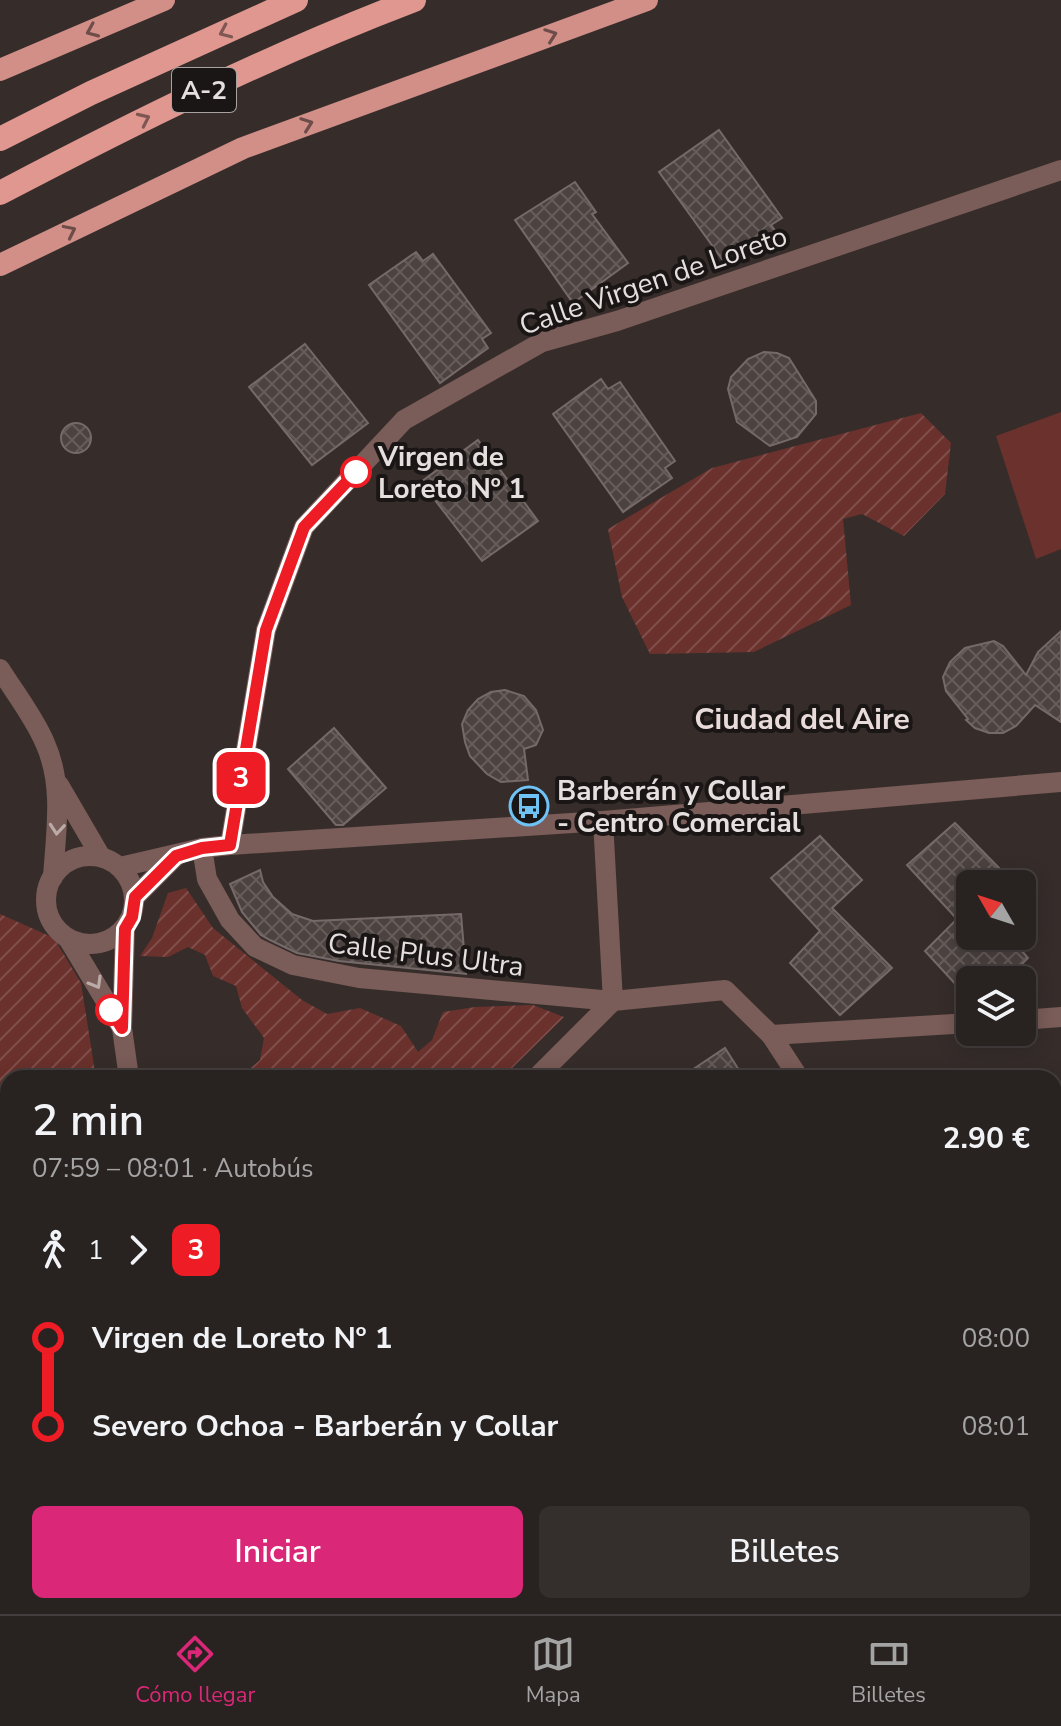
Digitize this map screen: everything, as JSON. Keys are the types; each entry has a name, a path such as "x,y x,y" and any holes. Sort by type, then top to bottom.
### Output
{"highway":[{"path":"0,70 164,0"},
{"name":"A-2","path":"0,139 91,93 296,0"},
{"name":"A-2","path":"0,193 113,133 246,70 414,0"},
{"path":"0,265 243,148 647,0"},
{"path":"0,204 113,133"}],"street":[{"name":"Calle Virgen de Loreto","path":"230,845 266,630 304,527 404,420 542,342 617,321 1061,170"},
{"path":"0,669 45,742 57,781 101,857"},
{"path":"57,781 58,819 47,912 51,923 69,940 122,1028"},
{"path":"120,867 202,848 230,845 603,821 1061,782"},
{"path":"544,1070 613,1001 603,821"},
{"name":"Calle Plus Ultra","path":"202,848 207,879 230,920 255,947 293,965 359,978 613,1001 725,990 771,1035 794,1070"},
{"path":"135,897 176,856"},
{"path":"53,877 69,861 101,857 128,875 135,897 132,917 125,929 108,941 95,945 69,940"},
{"path":"125,929 122,1028 128,1070"},
{"path":"1036,1019 1061,1017"},
{"path":"771,1035 956,1024"}],"green space":[{"path":"1061,412 1061,549 1036,559 996,436"},
{"path":"921,413 951,443 945,494 904,536 862,514 843,519 851,605 754,652 650,654 622,597 608,529 712,468"},
{"path":"186,888 213,928 302,1000 327,1014 360,1008 401,1026 418,1052 432,1040 443,1012 475,1007 533,1005 564,1017 510,1070 248,1070 260,1060 264,1038 242,1008 236,986 213,976 205,955 188,947 168,957 140,956 152,938 168,893"},
{"path":"0,914 54,938 81,983 95,1070 0,1070"}],"building":[{"path":"719,130 782,218 771,225 777,233 727,266 659,172"},
{"path":"575,182 596,212 592,214 628,263 573,303 515,220"},
{"path":"416,252 423,261 433,254 491,333 482,339 488,348 440,383 369,285"},
{"path":"305,344 368,423 312,465 249,387"},
{"path":"764,352 789,358 816,401 816,414 797,437 770,446 737,422 728,389 731,377 748,359"},
{"path":"601,379 608,389 620,382 675,461 665,468 672,478 623,512 553,414"},
{"path":"76,423 87,427 91,438 87,449 76,453 65,449 61,438 65,427"},
{"path":"478,440 538,521 482,561 421,482"},
{"path":"1061,631 1061,722 1035,705 1016,726 1003,733 989,733 975,728 966,720 946,691 943,677 950,662 965,648 994,641 1003,646 1026,675 1038,652"},
{"path":"505,690 524,696 536,710 543,730 536,745 524,749 528,780 501,782 487,774 470,756 465,742 462,724 468,710 478,699 491,692"},
{"path":"334,728 386,788 343,825 336,825 288,769"},
{"path":"955,823 1000,869 956,870 956,918 907,865"},
{"path":"820,836 862,880 832,908 892,968 840,1015 790,963 820,931 771,878"},
{"path":"260,870 263,882 273,897 292,914 313,921 461,914 466,974 339,961 297,953 270,940 261,935 242,912 230,884"},
{"path":"956,920 956,950 1021,950 1028,958 1020,966 956,966 956,985 925,951"},
{"path":"725,1048 739,1070 692,1070"}],"bus line":[{"name":"3","path":"111,1010 122,1028 125,929 132,917 135,897 176,856 202,848 230,845 266,630 304,527 356,472"}],"place":[{"name":"Virgen de Loreto Nº 1","path":"356,472"},
{"name":"Barberán y Collar - Centro Comercial","path":"529,806"}],"district":[{"name":"Ciudad del Aire","path":"802,719"}]}
